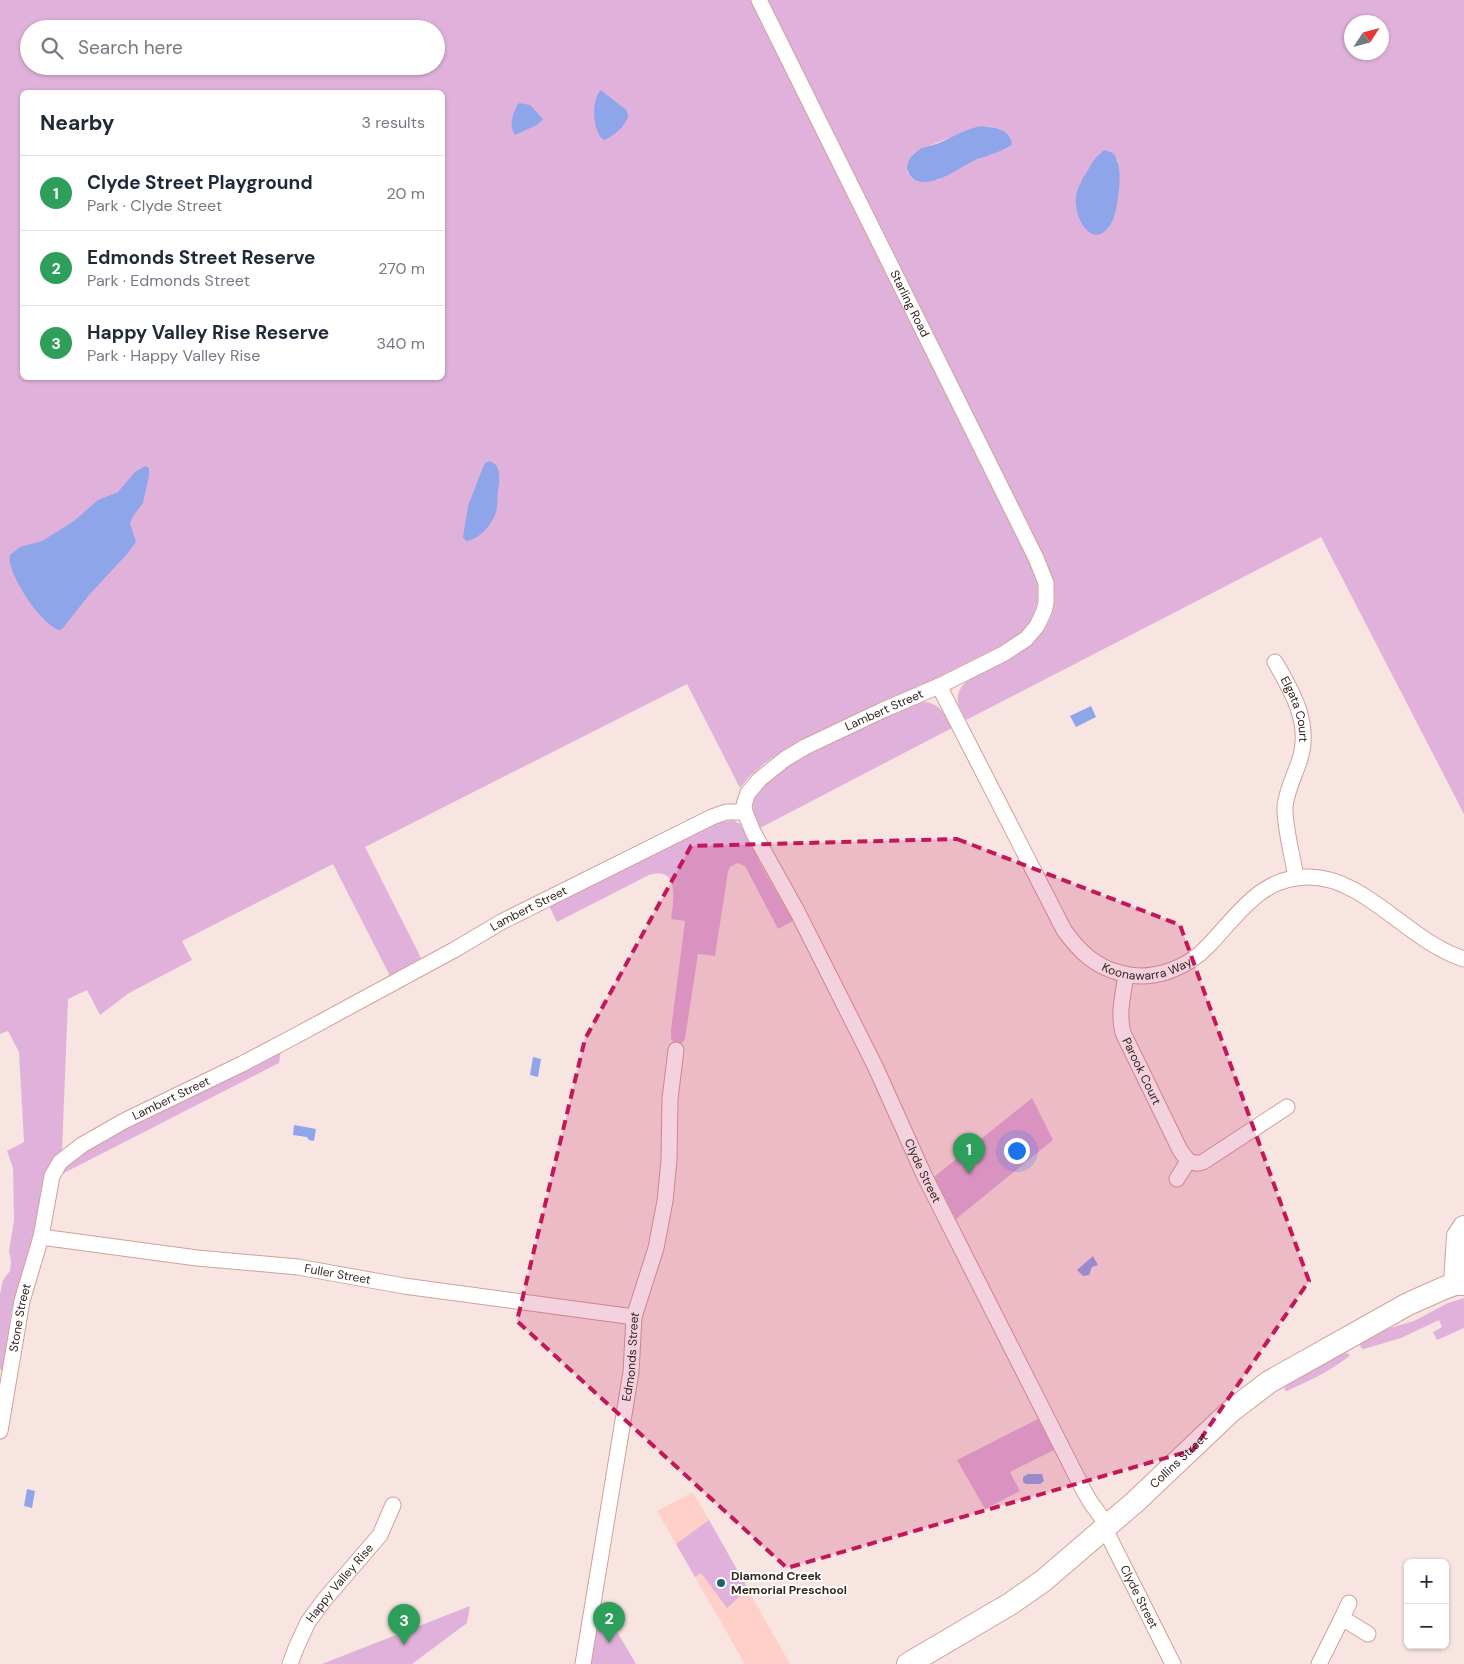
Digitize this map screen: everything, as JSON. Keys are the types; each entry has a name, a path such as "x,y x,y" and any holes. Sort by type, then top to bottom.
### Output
{"street":[{"name":"Starling Road","path":"759,0 1036,558 1046,583 1047,594 1044,611"},
{"name":"Lambert Street","path":"41,1237 48,1192 54,1172 60,1162 82,1145 146,1110 306,1031 522,911 712,817 726,812 745,812 745,799 752,787 785,759 834,732 939,686 1012,649 1032,633 1044,611"},
{"name":"Elgata Court","path":"1275,662 1296,702 1304,731 1302,753 1288,789 1285,808 1296,878"},
{"name":"Koonawarra Way","path":"939,686 1064,930 1083,954 1096,964 1126,975 1153,976 1164,973 1187,963 1209,945 1238,912 1256,896 1270,887 1296,878 1320,878 1342,883 1361,894 1426,942 1464,960"},
{"name":"Clyde Street","path":"745,812 756,838 797,911 875,1066 924,1175 1084,1491 1107,1528 1173,1664"},
{"name":"Parook Court","path":"1126,975 1120,1010 1123,1033 1180,1150 1188,1161"},
{"name":"Edmonds Street","path":"583,1664 631,1372 634,1317 656,1248 664,1201 669,1151 670,1099 676,1050"},
{"path":"1177,1179 1188,1161 1194,1164 1203,1162 1288,1107"},
{"path":"1461,1284 1458,1236 1464,1228"},
{"name":"Fuller Street","path":"41,1237 196,1258 298,1267 404,1286 634,1317"},
{"name":"Stone Street","path":"0,1430 21,1308 41,1237"},
{"name":"Collins Street","path":"908,1664 1032,1589 1107,1528 1231,1411 1256,1391 1296,1366 1408,1304 1433,1292 1461,1284"},
{"name":"Happy Valley Rise","path":"290,1664 308,1622 324,1599 380,1535 393,1505"},
{"path":"1319,1664 1349,1603"},
{"path":"1342,1618 1368,1634"}],"highlighted area":[{"path":"957,839 1180,925 1309,1281 1193,1450 787,1568 517,1321 585,1039 691,846"}],"shaded area":[{"path":"0,0 752,0 1028,556 1038,588 1038,596 1034,612 1025,628 1006,644 946,676 791,746 763,764 740,788 687,684 365,847 421,958 390,976 333,864 182,941 192,960 129,993 100,1015 87,990 68,999 62,1152 52,1161 45,1176 33,1243 11,1313 4,1369 1,1370 0,1294 3,1280 10,1271 9,1251 14,1220 13,1168 7,1151 24,1142 19,1052 8,1031 0,1034"},
{"path":"767,0 1464,0 1464,814 1321,537 966,720 958,702 959,691 974,676 1012,655 1038,636 1047,625 1053,612 1054,596 1051,577","holes":["982,126 994,127 1010,136 1006,149 965,165 938,180 912,179 907,172 913,154 918,150","1101,152 1118,160 1118,182 1115,211 1111,223 1105,231 1096,233 1084,227 1080,184"]},
{"path":"924,702 938,707 952,728 760,828 754,810 754,798 763,785 778,772 847,734 908,707"},
{"path":"733,820 740,824 743,829 763,869 793,921 778,929 745,866 737,863 730,867 715,956 698,954 685,1039 682,1043 675,1044 671,1039 671,1030 685,921 671,919 673,887 671,880 659,874 649,875 557,922 549,906 717,823"},
{"path":"281,1051 279,1063 58,1176 68,1163 118,1131"},
{"path":"1032,1098 1053,1140 956,1219 934,1177"},
{"path":"1464,1298 1464,1328 1437,1340 1433,1332 1442,1327 1439,1320 1401,1338 1364,1349 1361,1348 1360,1343 1373,1333 1414,1321 1448,1303"},
{"path":"1347,1353 1350,1355 1348,1357 1326,1372 1287,1391 1284,1390 1285,1387 1315,1368"},
{"path":"1038,1419 1054,1450 1010,1472 1020,1491 985,1509 957,1460"},
{"name":"Diamond Creek Memorial Preschool","path":"693,1492 790,1664 745,1664 657,1511"},
{"path":"709,1520 748,1589 727,1608 701,1573 695,1577 676,1544"},
{"path":"600,1603 636,1664 590,1664"},
{"path":"470,1606 467,1623 412,1664 322,1664"}],"water":[{"path":"601,90 627,111 628,117 618,131 604,140 597,130 594,115 594,107"},
{"path":"519,103 530,105 543,119 537,125 515,135 512,119"},
{"path":"982,126 997,128 1005,132 1011,139 1012,144 1006,149 974,161 938,180 924,182 912,178 907,168 908,162 917,151"},
{"path":"1105,150 1113,153 1118,163 1120,174 1117,206 1113,221 1104,232 1098,235 1092,234 1082,225 1077,211 1076,198 1084,177 1095,159"},
{"path":"490,461 498,468 499,475 496,512 492,522 485,531 466,541 463,537 468,506 483,467 485,463"},
{"path":"145,466 149,468 149,476 143,503 130,523 136,542 89,595 63,628 60,630 53,627 35,610 19,585 10,563 10,555 20,547 42,541 74,521 98,500 118,492 135,472"},
{"path":"1091,706 1096,717 1076,727 1070,716"},
{"path":"533,1057 541,1059 538,1077 530,1075"},
{"path":"294,1125 316,1129 314,1141 309,1140 307,1137 293,1135"},
{"path":"1093,1256 1098,1265 1092,1267 1089,1275 1083,1276 1077,1270"},
{"path":"1028,1474 1042,1474 1044,1481 1040,1484 1026,1484 1023,1482 1023,1477"},
{"path":"27,1489 35,1491 32,1508 24,1506"}],"place":[{"name":"Clyde Street Playground","path":"969,1174"},
{"name":"Diamond Creek Memorial Preschool","path":"721,1583"},
{"name":"Edmonds Street Reserve","path":"609,1643"},
{"name":"Happy Valley Rise Reserve","path":"404,1645"}]}
